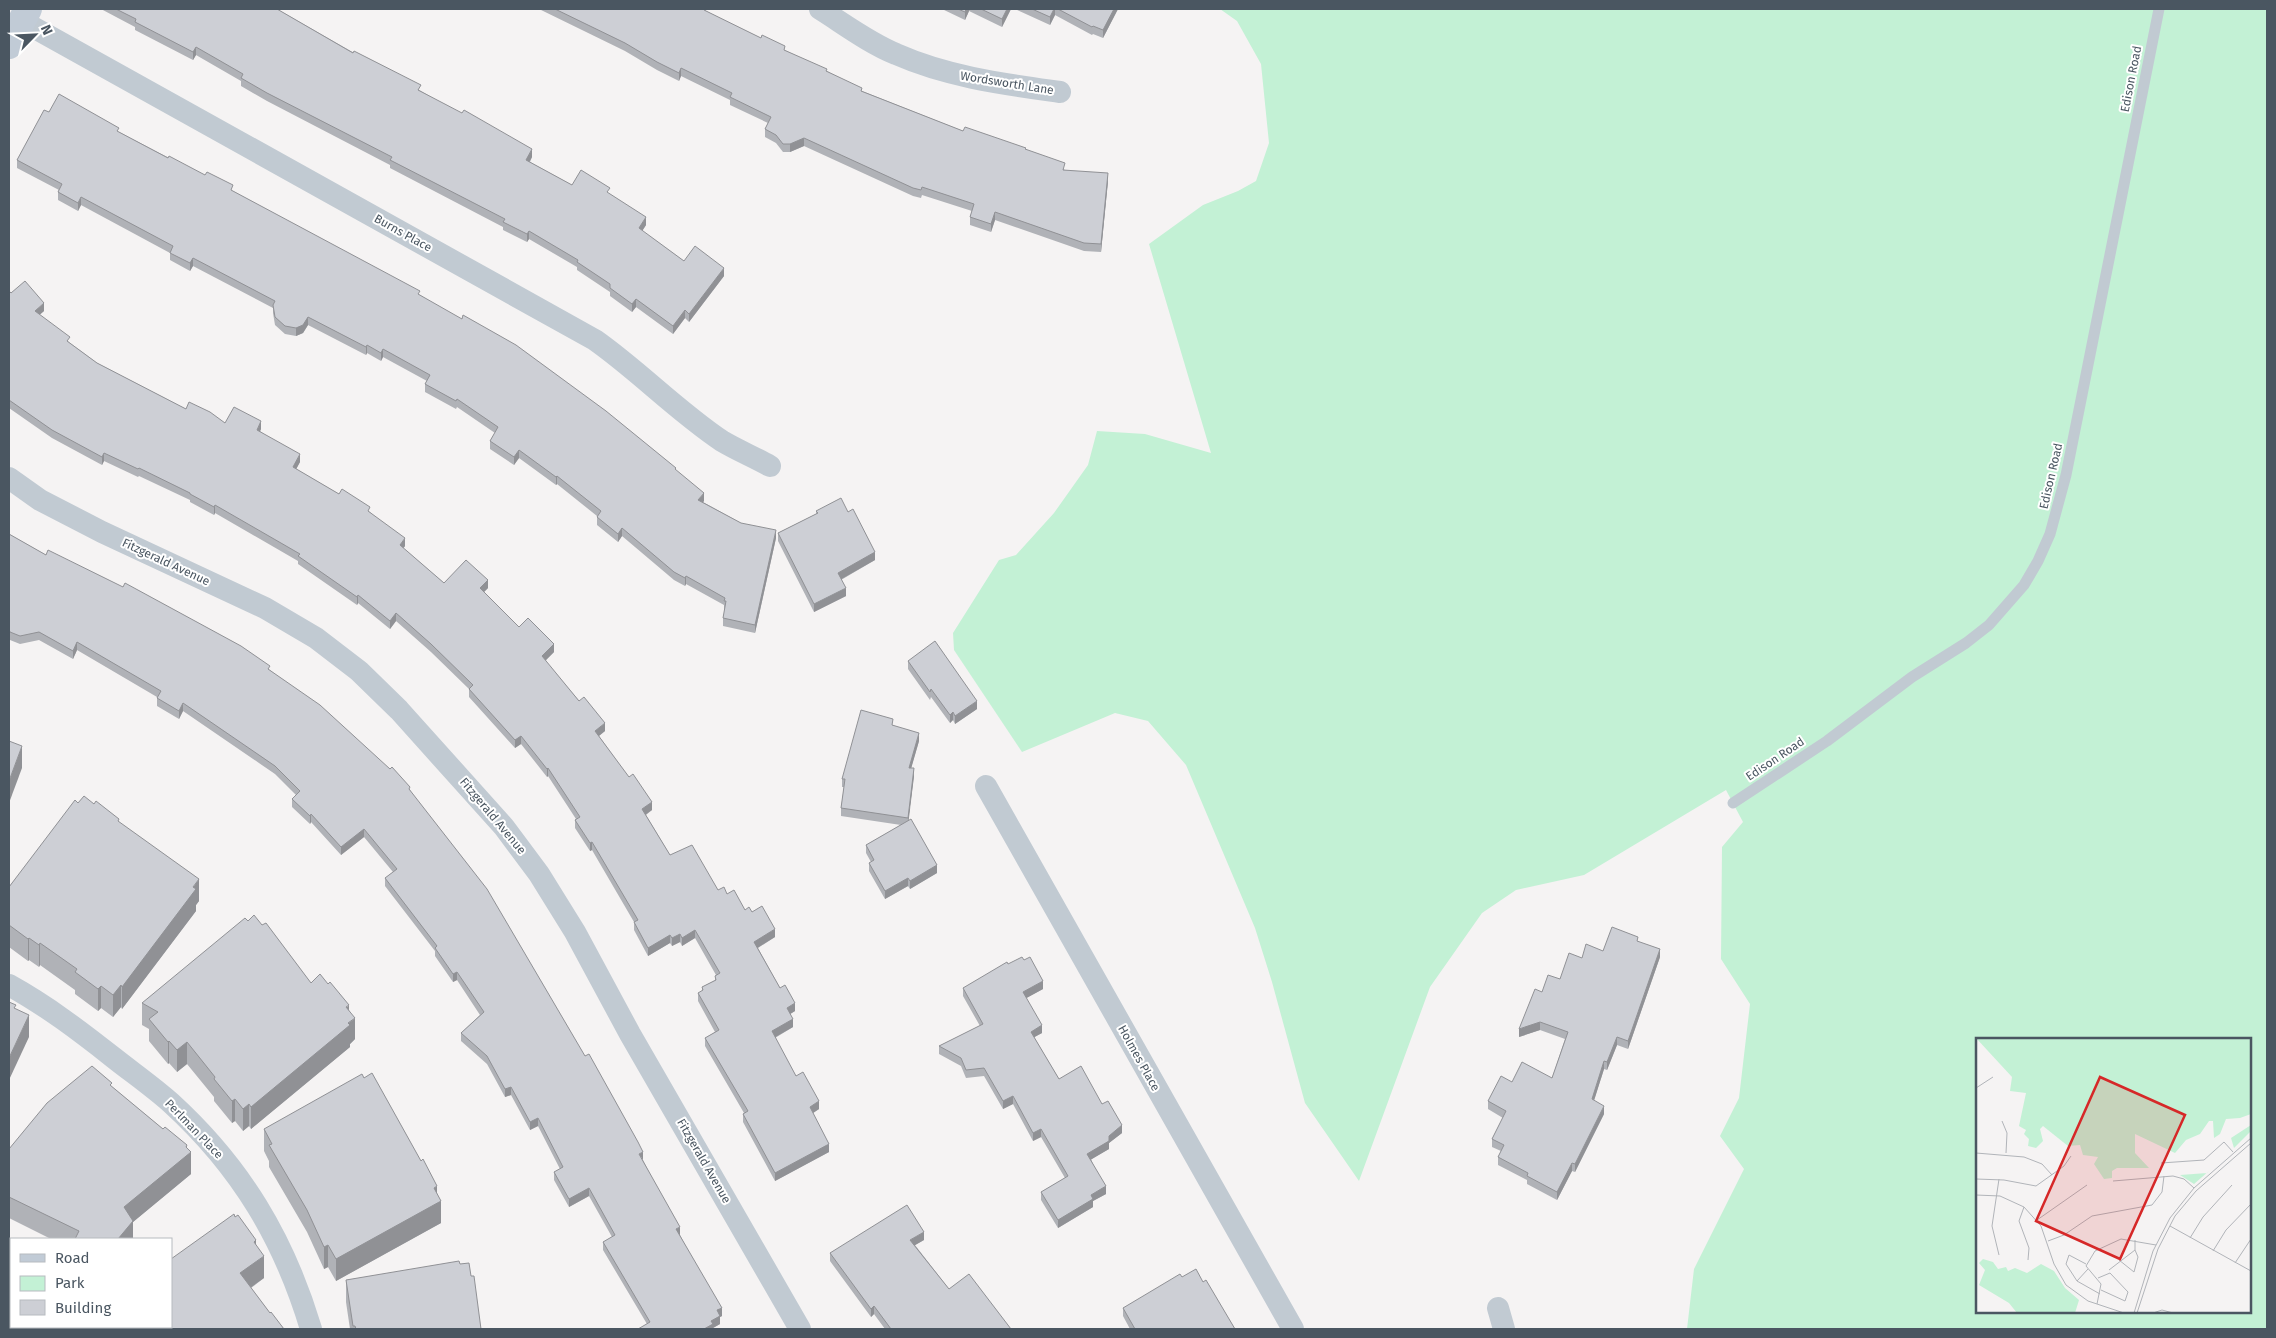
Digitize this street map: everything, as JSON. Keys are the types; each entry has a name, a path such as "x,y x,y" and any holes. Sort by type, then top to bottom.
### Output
{"main road":[{"path":"9,45 25,15"}],"street":[{"name":"Wordsworth Lane","path":"820,9 895,54 938,70 982,81 1060,92"},
{"name":"Burns Place","path":"25,15 595,340 626,362 722,441 770,466"},
{"name":"Fitzgerald Avenue","path":"9,478 40,500 102,532 265,608 316,638 359,671 399,710 504,827 539,874 575,932 630,1034 800,1329"},
{"name":"Holmes Place","path":"986,786 1293,1329"},
{"name":"Perlman Place","path":"9,985 52,1011 103,1049 171,1104 207,1138 234,1172 273,1231 301,1296 310,1329"},
{"path":"1498,1308 1504,1329"}],"lane":[{"name":"Edison Road","path":"1733,803 1827,741 1912,677 1974,637 2007,605 2024,585 2038,561 2050,534 2066,475 2159,9"}],"green space":[{"path":"1220,9 2267,9 2267,1329 1687,1329 1694,1269 1744,1169 1720,1136 1739,1098 1750,1004 1721,959 1722,847 1743,822 1726,790 1584,875 1516,890 1482,913 1430,987 1359,1181 1305,1103 1272,982 1255,928 1186,765 1148,721 1115,713 1022,752 954,650 953,633 999,560 1016,555 1054,513 1088,465 1097,431 1145,434 1211,453 1149,244 1203,205 1238,191 1256,181 1269,143 1261,64 1237,21"}],"building":[{"path":"116,9 277,9 353,53 354,51 421,85 418,90 462,113 464,110 532,149 526,160 572,185 581,170 610,188 607,192 646,217 639,228 684,261 695,246 724,268 689,314 685,310 673,326 636,299 632,304 610,288 610,284 577,262 578,260 529,231 527,234 503,222 505,219 390,160 392,157 267,93 241,78 243,74 196,47 193,52 135,22 136,19"},
{"path":"555,9 704,9 761,38 762,35 785,46 784,50 827,69 826,71 862,88 861,91 963,131 965,127 1065,163 1063,170 1108,173 1101,244 1084,243 995,212 991,224 970,217 974,204 922,187 921,190 913,188 804,138 790,144 783,144 776,135 765,129 771,117 730,97 732,93 681,68 679,73 625,43"},
{"path":"981,9 1007,9 1002,19"},
{"path":"1032,9 1054,9 1050,17"},
{"path":"1058,9 1114,9 1103,30 1092,27"},
{"path":"59,94 119,128 117,131 168,158 169,156 205,175 207,172 233,185 231,190 420,291 418,294 462,319 463,315 516,345 606,411 676,468 704,493 698,500 741,523 776,530 755,625 723,618 725,598 686,576 685,578 674,572 622,528 618,534 597,517 601,511 557,476 519,450 514,457 490,441 498,427 457,399 456,401 425,384 430,375 383,349 381,353 367,345 366,347 308,317 303,325 296,328 285,326 275,317 273,305 275,301 193,258 190,263 170,253 173,246 81,197 78,203 58,192 62,184 17,160 44,110 49,112"},
{"path":"25,281 44,303 35,311 70,337 67,341 97,363 186,409 189,402 210,412 225,423 234,407 261,421 257,430 300,454 293,467 339,494 342,489 370,507 368,511 405,538 400,545 444,583 466,560 488,580 480,588 519,627 528,618 554,644 542,656 579,701 584,697 605,723 595,731 629,777 633,774 652,802 642,809 670,855 692,845 718,890 724,887 727,894 734,890 745,910 749,907 752,912 762,906 775,929 754,942 780,988 785,985 795,1003 787,1008 793,1019 772,1031 796,1076 803,1072 819,1101 810,1107 829,1144 775,1173 743,1114 748,1111 705,1038 719,1030 698,993 703,990 702,987 716,980 715,976 720,973 695,930 682,938 680,934 672,938 670,935 648,948 634,922 638,920 592,842 590,843 575,820 580,817 548,768 521,736 515,740 469,689 473,685 431,644 396,613 390,621 358,595 357,597 298,556 300,554 215,505 214,507 190,493 104,453 102,457 52,430 9,400 9,291 11,293"},
{"path":"841,498 848,512 853,509 875,552 838,573 846,588 814,604 778,533 818,513 816,511"},
{"path":"9,534 46,555 48,550 123,587 125,583 241,646 270,666 268,669 320,705 390,769 392,767 410,787 409,789 487,889 585,1056 589,1054 643,1152 639,1154 680,1227 676,1229 722,1308 717,1310 720,1316 711,1321 713,1324 704,1329 638,1329 650,1322 603,1242 615,1235 589,1188 569,1199 554,1172 563,1167 538,1118 530,1122 511,1087 505,1089 487,1056 461,1033 484,1012 457,972 453,974 435,948 437,946 385,878 397,869 364,829 341,847 311,814 310,816 292,799 300,791 275,766 183,703 179,711 157,698 161,691 77,642 73,651 39,632 20,636 10,632"},
{"path":"935,641 977,701 955,716 953,712 950,715 931,689 930,692 908,661"},
{"path":"861,710 893,719 892,725 919,733 909,768 914,768 908,818 841,808 845,779 842,779"},
{"path":"9,741 22,746 9,781"},
{"path":"84,796 94,804 96,801 119,819 118,821 199,879 193,887 196,889 122,987 121,985 113,995 101,986 98,989 75,972 77,969 40,943 39,945 28,939 9,925 9,887 75,800 78,803"},
{"path":"911,819 937,865 910,881 908,878 885,891 869,863 874,860 866,845"},
{"path":"254,915 262,925 266,923 311,983 320,974 328,984 330,982 349,1005 346,1007 355,1018 348,1023 350,1025 251,1107 249,1104 243,1109 235,1099 232,1101 187,1042 177,1050 168,1042 149,1019 158,1012 142,1003 245,918 248,921"},
{"path":"1612,927 1638,937 1637,941 1660,949 1628,1041 1617,1037 1607,1062 1604,1061 1592,1099 1604,1106 1575,1164 1572,1163 1557,1192 1527,1176 1528,1173 1498,1157 1504,1145 1492,1139 1506,1111 1488,1101 1501,1076 1512,1082 1522,1062 1552,1078 1568,1032 1540,1022 1519,1029 1535,989 1542,992 1548,975 1560,979 1569,953 1582,958 1586,944 1603,951"},
{"path":"1022,957 1024,960 1030,957 1043,981 1023,992 1042,1025 1031,1032 1059,1079 1081,1066 1102,1104 1108,1101 1122,1125 1109,1136 1109,1141 1087,1154 1106,1186 1091,1195 1093,1199 1058,1220 1041,1192 1068,1176 1041,1129 1033,1133 1013,1096 1003,1101 984,1068 966,1070 961,1058 939,1046 983,1024 963,988 1007,962 1008,964"},
{"path":"9,1002 16,1005 14,1008 29,1015 9,1058"},
{"path":"92,1066 112,1083 110,1085 163,1129 165,1127 187,1145 186,1147 191,1152 124,1207 133,1221 119,1238 76,1238 79,1231 9,1197 9,1149 47,1103"},
{"path":"372,1073 421,1161 423,1159 437,1186 434,1188 441,1201 336,1259 328,1245 324,1247 307,1210 269,1145 272,1144 264,1129 362,1074 364,1078"},
{"path":"907,1205 924,1232 910,1240 949,1289 969,1274 1011,1329 891,1329 874,1306 871,1309 830,1253"},
{"path":"234,1214 235,1217 238,1215 256,1240 254,1242 264,1256 240,1273 284,1329 153,1329 172,1328 172,1258"},
{"path":"10,1258 10,1317 9,1316"},
{"path":"459,1261 460,1264 469,1263 471,1276 474,1276 481,1329 356,1329 353,1326 346,1280"},
{"path":"1196,1269 1203,1282 1206,1280 1235,1329 1135,1329 1123,1308 1180,1274 1182,1277"},
{"path":"22,1328 48,1328 47,1329"},
{"path":"101,1328 102,1329 67,1329"}]}
